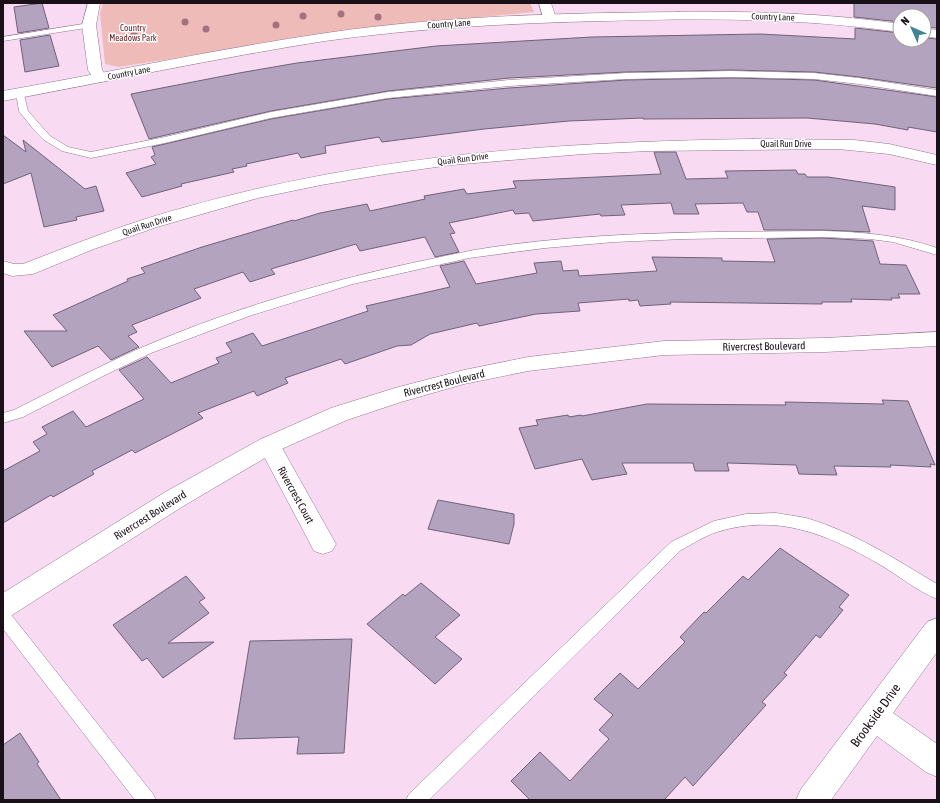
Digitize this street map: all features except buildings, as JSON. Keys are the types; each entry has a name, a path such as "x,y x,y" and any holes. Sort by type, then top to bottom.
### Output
{"street":[{"path":"94,3 89,25 95,70 100,78"},
{"path":"545,3 548,18"},
{"name":"Country Lane","path":"3,96 272,46 373,31 495,20 737,16 819,19 892,27"},
{"name":"Quail Run Drive","path":"3,267 12,270 26,270 136,227 193,210 252,195 344,175 381,169 528,151 688,145 859,145 937,160"},
{"name":"Rivercrest Boulevard","path":"3,607 176,498 269,445 340,414 395,396 464,377 528,364 664,348 825,345 937,339"},
{"name":"Rivercrest Court","path":"269,445 323,544"},
{"name":"Brookside Drive","path":"812,800 937,630"},
{"path":"874,716 937,762"}],"lane":[{"path":"3,39 89,25"},
{"path":"20,93 24,111 37,128 48,138 65,149 91,155 165,140 271,114 388,96 508,83 633,76 731,74 814,76 937,93"},
{"path":"3,418 18,414 145,351 211,325 326,287 475,253 576,243 703,235 834,235 885,237 917,244 937,252"},
{"path":"415,800 676,546 714,528 746,520 773,519 813,525 840,535 937,592"},
{"path":"3,617 147,800"}],"green space":[{"name":"Country Meadows Park","path":"103,3 530,3 534,12 379,27 118,67 105,64 100,13"}]}
